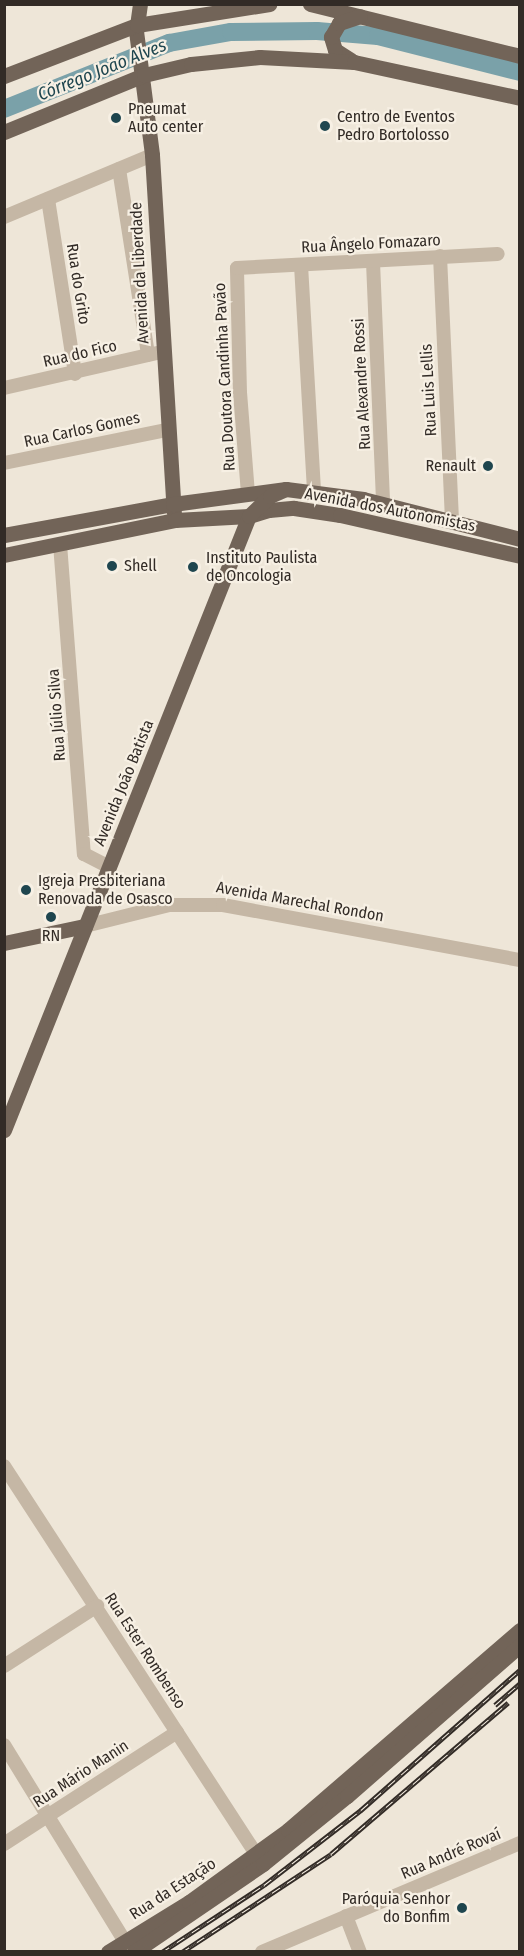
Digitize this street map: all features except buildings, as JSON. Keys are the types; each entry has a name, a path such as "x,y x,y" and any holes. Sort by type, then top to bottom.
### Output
{"main road":[{"name":"Avenida da Liberdade","path":"140,4 137,28 152,155 155,354 166,430 175,520"},
{"path":"4,76 137,28 235,6 269,4"},
{"path":"310,4 329,6 357,17 519,56"},
{"path":"349,59 333,47 331,37 339,23 357,17"},
{"path":"4,132 142,67 260,57 349,59 519,98"},
{"path":"249,516 270,496 286,489"},
{"name":"Avenida dos Autonomistas","path":"4,535 173,504 286,489 383,504 519,539"},
{"name":"Avenida dos Autonomistas","path":"4,555 175,520 249,516 269,510 294,508 340,515 519,556"},
{"name":"Avenida João Batista","path":"4,1130 249,516"},
{"name":"Avenida Marechal Rondon","path":"4,943 85,926"},
{"path":"260,1859 519,1630"},
{"path":"260,1859 377,1770 519,1645"},
{"name":"Rua da Estação","path":"108,1952 130,1948 260,1859"}],"street":[{"path":"4,217 152,155"},
{"path":"118,170 155,354"},
{"name":"Rua do Grito","path":"48,199 75,374"},
{"name":"Rua Ângelo Fomazaro","path":"247,265 301,266 498,254"},
{"name":"Rua Luis Lellis","path":"440,256 452,522"},
{"name":"Rua Alexandre Rossi","path":"373,262 383,504"},
{"name":"Rua Doutora Candinha Pavão","path":"247,265 237,268 234,276 248,494"},
{"path":"301,266 314,492"},
{"name":"Rua do Fico","path":"4,388 75,374 155,354"},
{"name":"Rua Carlos Gomes","path":"4,463 166,430"},
{"name":"Rua Júlio Silva","path":"60,544 84,854 110,867"},
{"name":"Avenida Marechal Rondon","path":"85,926 169,905 223,905 519,960"},
{"name":"Rua Ester Rombenso","path":"7,1474 97,1606 260,1859"},
{"path":"4,1666 97,1606"},
{"name":"Rua Mário Manin","path":"4,1844 177,1732"},
{"path":"4,1745 49,1814 130,1948"},
{"name":"Rua André Rovaí","path":"262,1952 519,1843"},
{"path":"346,1916 360,1952"}],"waterway":[{"name":"Córrego João Alves","path":"4,109 169,43 231,32 317,31 378,36 520,72"}],"railway":[{"path":"162,1952 264,1885 361,1810 520,1670"},
{"path":"495,1705 520,1683"},
{"path":"182,1952 331,1854 508,1703"}],"place":[{"name":"Pneumat Auto center","path":"116,118"},
{"name":"Centro de Eventos Pedro Bortolosso","path":"325,126"},
{"name":"Renault","path":"488,466"},
{"name":"Shell","path":"112,566"},
{"name":"Instituto Paulista de Oncologia","path":"193,567"},
{"name":"Igreja Presbiteriana Renovada de Osasco","path":"26,890"},
{"name":"RN","path":"51,917"},
{"name":"Paróquia Senhor do Bonfim","path":"462,1908"}]}
